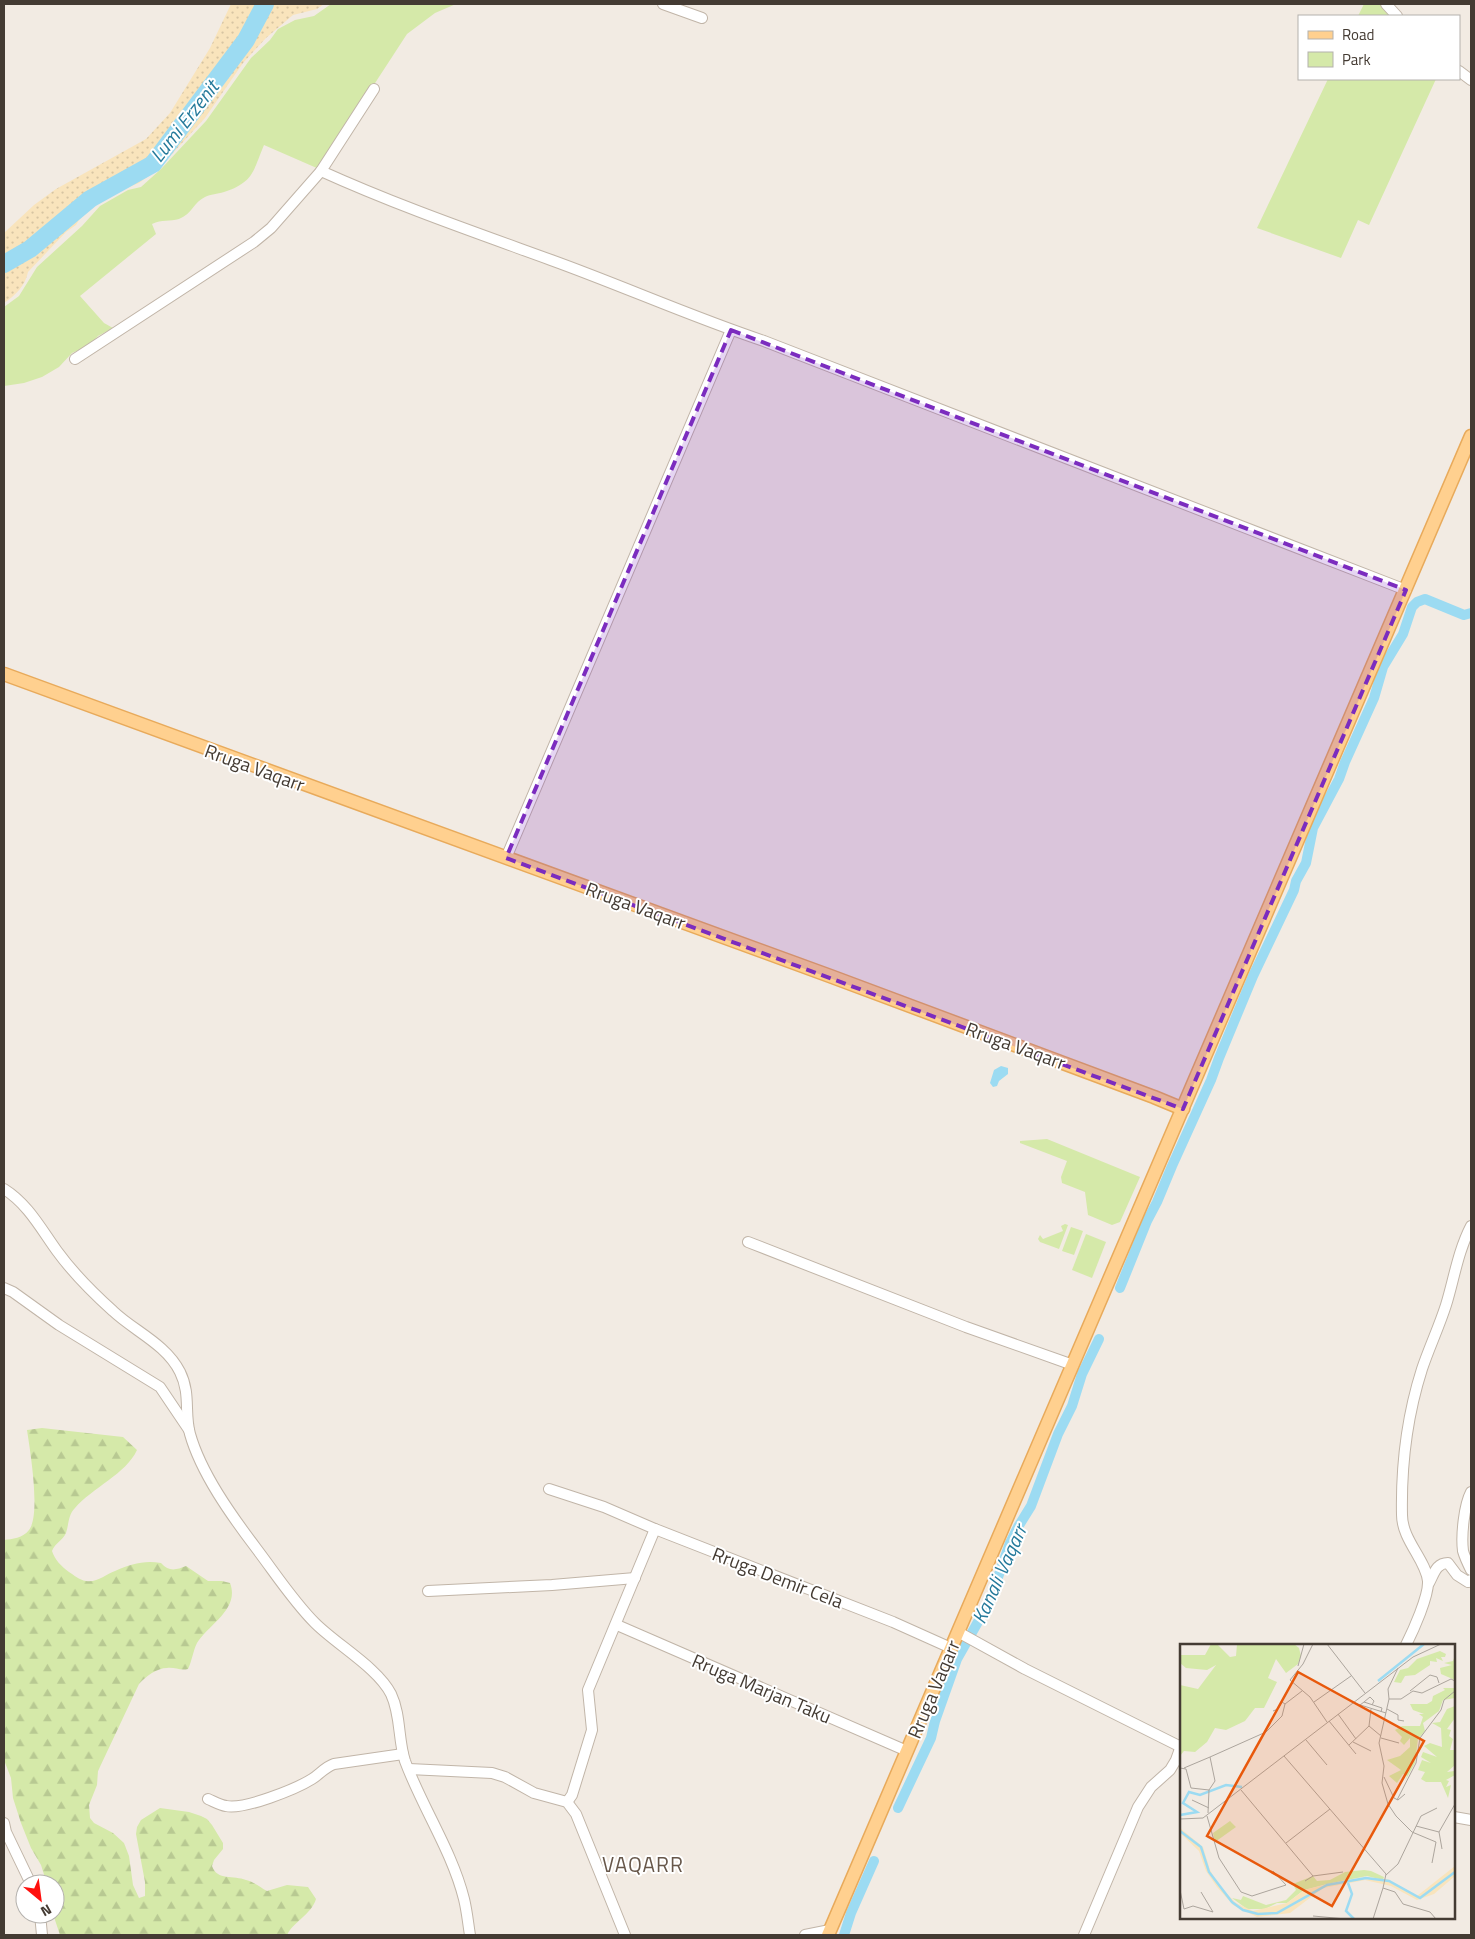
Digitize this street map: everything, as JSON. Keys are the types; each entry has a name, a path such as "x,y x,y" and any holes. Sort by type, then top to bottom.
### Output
{"main road":[{"path":"1183,1109 1471,436"},
{"name":"Rruga Vaqarr","path":"4,674 830,976 1183,1109 1073,1365 966,1636 951,1648 829,1933"}],"street":[{"path":"663,4 702,18"},
{"path":"1386,4 1396,15"},
{"path":"1460,72 1471,80"},
{"path":"75,359 254,242 271,228 321,171 374,89"},
{"path":"321,171 446,223 553,260 731,330 764,340 1406,590"},
{"path":"506,858 731,330"},
{"path":"4,1189 27,1209 58,1252 91,1290 114,1312 158,1346 170,1358 179,1370 185,1386 188,1398 189,1430 196,1453 224,1500 301,1607 326,1634 376,1674 386,1685 396,1708 403,1754 462,1890 470,1935"},
{"path":"1428,1583 1427,1576 1410,1543 1402,1519 1404,1461 1412,1410 1422,1369 1446,1306 1465,1237 1471,1226"},
{"path":"748,1242 966,1327 1073,1365"},
{"path":"4,1288 160,1387 189,1430"},
{"name":"Rruga Demir Cela","path":"550,1488 893,1622 951,1648"},
{"path":"1471,1492 1464,1517 1463,1550 1471,1570"},
{"path":"567,1802 572,1795 592,1730 588,1690 655,1529"},
{"path":"1406,1644 1425,1598 1428,1583 1437,1566 1442,1563 1448,1563 1463,1580 1468,1582 1471,1580"},
{"path":"428,1591 552,1585 635,1578"},
{"name":"Rruga Marjan Taku","path":"616,1625 906,1750"},
{"path":"966,1636 1025,1669 1180,1746"},
{"path":"1084,1935 1138,1807 1151,1787 1170,1770 1180,1749"},
{"path":"208,1799 226,1806 240,1806 302,1784 314,1778 327,1766 403,1754"},
{"path":"409,1769 492,1773 505,1777 534,1793 567,1802 576,1814 625,1935"},
{"path":"1455,1817 1471,1820"},
{"path":"4,1824 26,1874"},
{"path":"805,1935 829,1933"}],"highlighted area":[{"path":"731,330 1406,590 1183,1109 506,858"}],"green space":[{"path":"331,4 456,4 435,13 407,34 319,169 264,145 247,180 234,188 201,199 187,214 179,219 152,224 156,234 80,296 104,323 113,328 98,336 90,345 72,353 59,367 42,377 24,383 4,386 4,307 19,296 37,267 82,226 100,206 128,190 141,187 161,169 206,121 251,58 270,40 278,29 295,20 314,16"},
{"path":"1364,4 1383,4 1393,15 1358,15"},
{"path":"1328,80 1436,80 1369,225 1358,220 1341,258 1257,228"},
{"path":"1047,1139 1140,1177 1120,1222 1112,1225 1088,1215 1085,1192 1062,1183 1061,1177 1067,1161 1020,1143 1020,1141"},
{"path":"1068,1225 1059,1249 1040,1242 1038,1239 1040,1235 1043,1239 1063,1231 1061,1226"},
{"path":"1071,1227 1083,1231 1074,1255 1062,1251"},
{"path":"1086,1234 1106,1242 1092,1278 1072,1270"},
{"path":"42,1428 123,1437 137,1450 132,1459 117,1474 90,1494 73,1511 66,1533 52,1551 57,1560 69,1572 79,1579 90,1581 98,1580 112,1572 138,1563 161,1563 167,1568 173,1569 186,1566 208,1581 230,1583 232,1592 231,1601 222,1616 197,1643 188,1669 159,1669 148,1675 139,1684 98,1771 97,1785 89,1805 90,1818 94,1823 113,1833 124,1843 129,1856 133,1885 139,1898 145,1896 145,1882 136,1834 141,1820 160,1808 189,1812 207,1819 223,1843 223,1849 214,1860 212,1866 218,1874 249,1881 267,1891 287,1885 308,1887 316,1899 314,1905 287,1935 60,1935 56,1924 65,1924 65,1874 44,1874 21,1823 13,1798 11,1778 4,1760 4,1540 24,1535 29,1530 32,1522 34,1482 27,1430"}],"sand":[{"path":"231,4 324,4 317,9 293,15 266,38 243,63 205,118 160,167 139,183 121,190 83,213 76,225 66,232 28,272 25,282 19,290 4,303 4,233 34,205 56,189 146,139 170,113 210,48"}],"water":[{"path":"1001,1066 1008,1068 1008,1074 999,1081 997,1086 993,1087 990,1083 994,1070"}],"waterway":[{"name":"Lumi Erzenit","path":"4,264 30,249 90,199 153,164 246,40 265,4"},
{"path":"1120,1288 1147,1221 1211,1080 1253,976 1306,863 1313,828 1339,779 1374,698 1383,667 1403,634 1412,607 1417,602 1425,599 1464,615 1471,613"},
{"name":"Kanali Vaqarr","path":"898,1808 931,1738 935,1721 957,1659 996,1590 997,1580 1010,1543 1031,1506 1058,1434 1072,1406 1082,1374 1099,1339"},
{"name":"Kanali Vaqarr","path":"844,1935 851,1913 874,1861"}],"district":[{"name":"VAQARR","path":"643,1864"}]}
